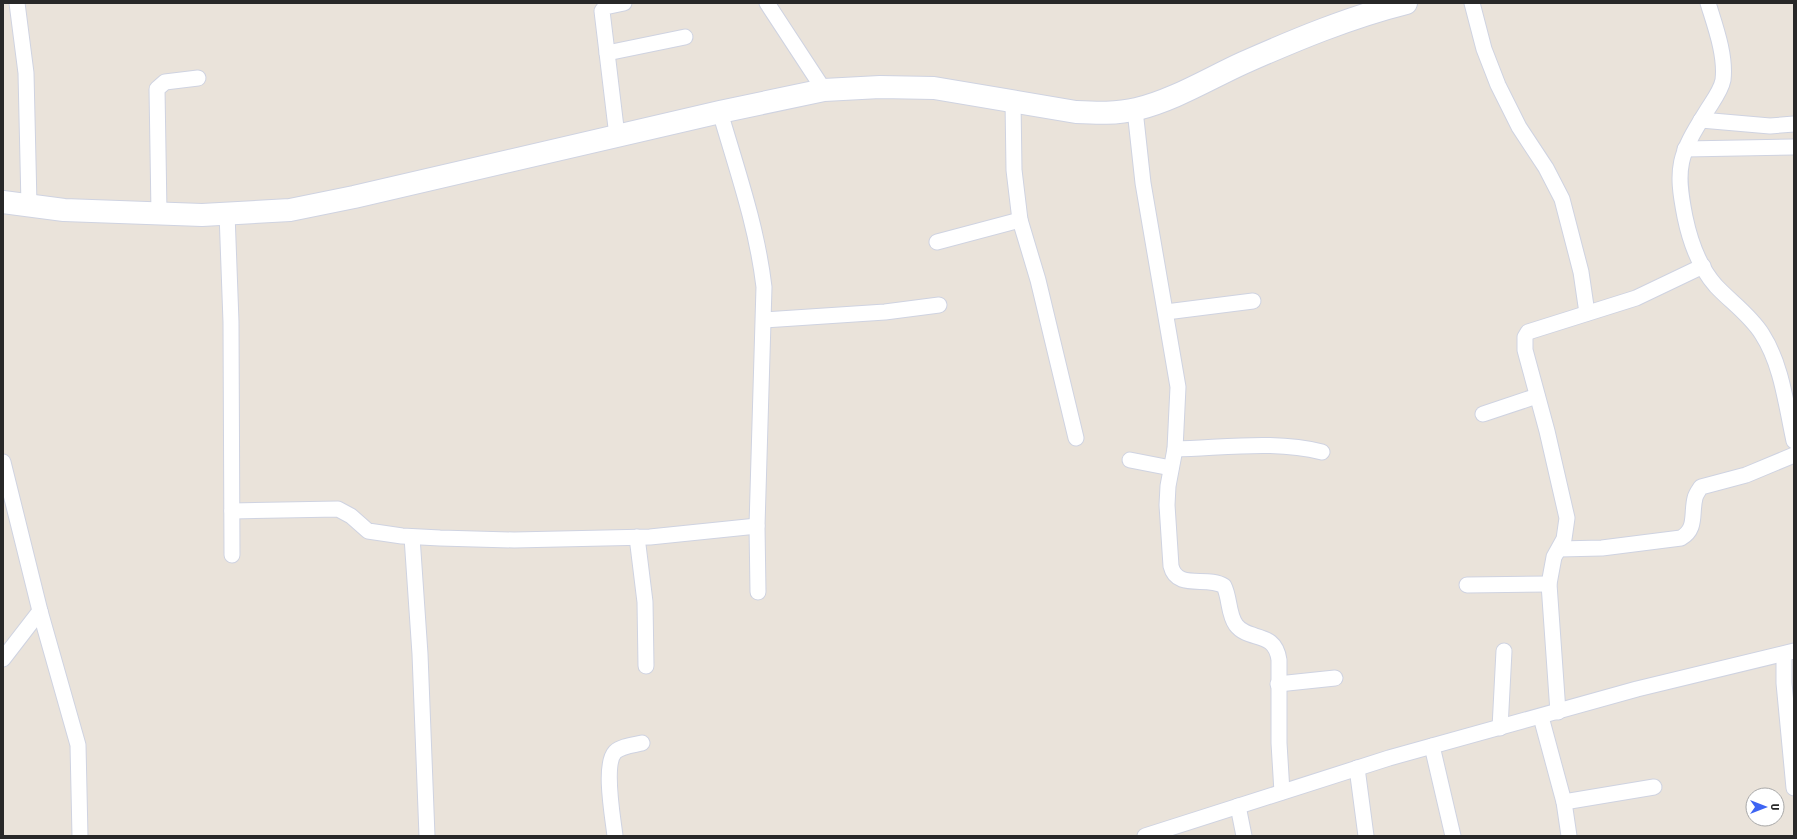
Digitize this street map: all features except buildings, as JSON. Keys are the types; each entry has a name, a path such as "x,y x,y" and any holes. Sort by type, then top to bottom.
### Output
{"main road":[{"path":"3,202 64,210 202,215 290,210 354,197 720,112 824,90 880,87 934,88 1083,112 1097,113 1136,110 1167,99 1285,45 1404,3"}],"street":[{"path":"17,3 26,73 29,205"},
{"path":"617,136 602,12 605,7 624,3"},
{"path":"767,3 824,90"},
{"path":"1472,3 1484,49 1498,85 1519,127 1546,168 1562,199 1581,272 1587,313"},
{"path":"1708,3 1716,29 1723,73 1720,90 1701,120 1680,161 1680,187 1686,218 1693,246 1703,266 1716,285 1753,322 1770,347 1777,367 1794,441"},
{"path":"607,53 685,37"},
{"path":"159,213 157,89 164,82 198,78"},
{"path":"1012,101 1014,170 1020,220 1038,280 1076,438"},
{"path":"1136,110 1143,183 1178,387 1178,417 1175,450 1171,468 1167,505 1168,543 1171,566 1174,573 1186,581 1216,582 1224,586 1232,617 1236,625 1241,630 1266,639 1275,647 1279,660 1278,684 1282,792"},
{"path":"720,112 750,217 760,258 764,287 757,526 758,592"},
{"path":"1701,120 1770,126 1794,124"},
{"path":"1685,149 1793,147"},
{"path":"227,213 231,322 232,556"},
{"path":"937,242 1020,220"},
{"path":"1558,712 1549,584 1552,565 1564,539 1567,518 1547,431 1525,350 1526,334 1636,298 1703,266"},
{"path":"1166,312 1253,301"},
{"path":"764,320 885,312 939,305"},
{"path":"1483,414 1537,396"},
{"path":"1175,450 1283,446 1305,448 1322,452"},
{"path":"1559,549 1602,548 1681,538 1688,534 1693,526 1695,496 1702,487 1746,475 1794,455"},
{"path":"1130,460 1171,468"},
{"path":"3,462 40,611 78,745 80,836"},
{"path":"232,511 338,510 351,516 368,531 412,537 514,540 637,537 757,526"},
{"path":"412,537 420,654 427,836"},
{"path":"637,537 645,602 646,666"},
{"path":"1467,585 1549,584"},
{"path":"3,658 40,611"},
{"path":"1500,728 1504,651"},
{"path":"1146,836 1356,768 1432,746 1725,667 1789,653 1784,683 1794,788"},
{"path":"1278,684 1335,678"},
{"path":"1541,717 1564,802 1569,836"},
{"path":"614,836 609,773 611,760 616,751 642,743"},
{"path":"1432,746 1453,836"},
{"path":"1356,768 1366,836"},
{"path":"1564,802 1654,787"},
{"path":"1238,806 1244,836"}]}
